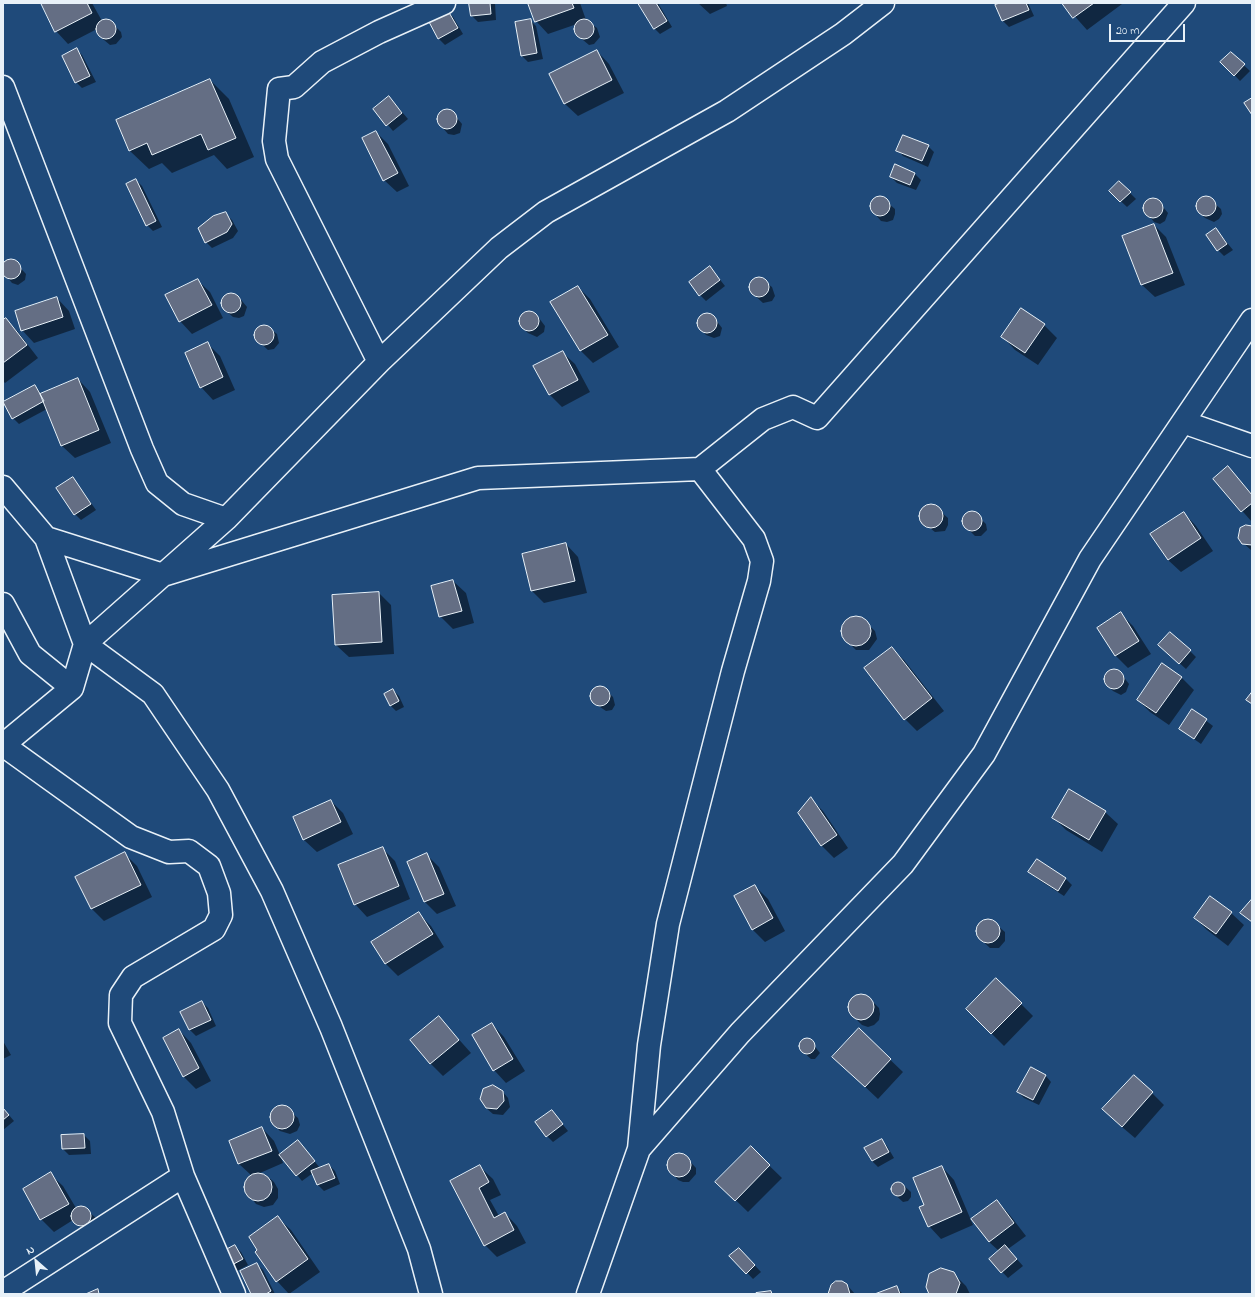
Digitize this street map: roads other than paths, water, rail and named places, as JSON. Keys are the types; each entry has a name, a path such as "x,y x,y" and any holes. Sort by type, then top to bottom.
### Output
{"street":[{"path":"379,362 277,159 274,141 279,89 294,87 322,62 379,32 444,3"},
{"path":"234,1294 183,1176 163,1112 120,1023 121,995 133,977 214,929 221,915 219,893 209,866 189,851 169,852 131,838 3,745 72,688 85,644 226,519 379,362 500,248 546,212 727,111 843,34 883,3"},
{"path":"46,538 163,575 478,478 700,469 763,419 793,407 817,418 1184,3"},
{"path":"3,87 142,449 157,483 183,504 226,519"},
{"path":"639,1150 740,1033 907,857 984,754 1090,559 1252,320"},
{"path":"1183,422 1252,446"},
{"path":"588,1294 639,1150 649,1045 668,924 732,671 759,581 762,561 754,539 700,469"},
{"path":"3,487 46,538 85,644 154,694 218,790 272,891 331,1027 414,1234 432,1294"},
{"path":"3,604 30,654 72,688"},
{"path":"3,1292 183,1176"}]}
